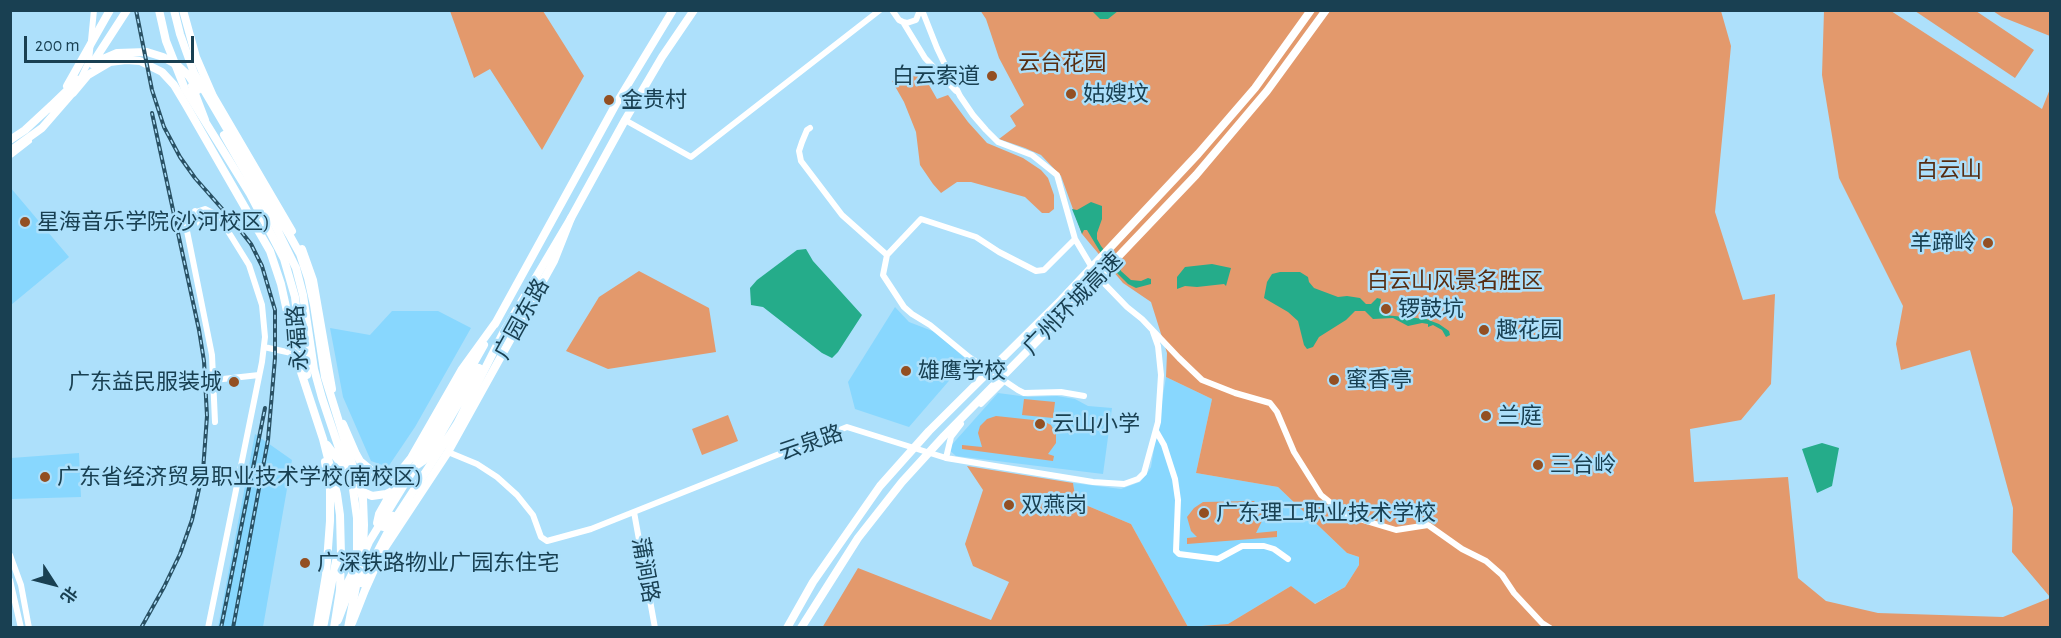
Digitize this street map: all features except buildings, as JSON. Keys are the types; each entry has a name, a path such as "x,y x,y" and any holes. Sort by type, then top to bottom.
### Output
{"highway":[{"path":"48,109 65,89 79,67 110,10"},
{"path":"73,93 126,10"},
{"path":"169,10 185,66 205,120"},
{"path":"174,10 194,73 290,236 300,254 308,278 325,377 363,499 363,550 349,627"},
{"name":"广州环城高速","path":"787,627 813,582 880,486 929,431 1060,300 1198,154 1255,88 1311,10"},
{"name":"广州环城高速","path":"801,627 858,538 902,482 1196,175 1267,91 1326,10"},
{"path":"10,140 48,109 96,63 117,53 147,52 170,61 183,70 195,85 248,176 293,260 303,295 314,369 352,487"},
{"path":"10,153 42,128 95,70 110,62 126,60 148,63 162,72 174,85 270,251 284,295 299,366 323,439 337,494 341,536 340,590 333,627"},
{"path":"342,627 376,551 457,424 504,331 571,218"},
{"path":"298,319 307,375 335,485 339,525 336,564 319,626"},
{"path":"323,439 339,461 361,474 382,478 410,470 423,461 435,446 486,356 504,331"},
{"path":"333,627 349,578 369,542"}],"main road":[{"name":"永福路","path":"183,10 196,57 213,96 281,211 309,267 316,294 332,389 351,445"},
{"name":"广园东路","path":"369,542 464,383 623,91 673,10"},
{"name":"广园东路","path":"349,627 382,552 446,456 554,261 571,218 625,120 662,57 694,10"},
{"name":"永福路","path":"159,11 166,41 180,79 250,194 278,245 291,279 298,319 297,369 324,457 330,489 328,556 319,626"},
{"path":"486,384 390,520 382,527 377,520 392,491 453,383 496,322"},
{"path":"351,445 365,465 378,473 398,471 411,458"},
{"path":"351,445 352,487 358,536 354,617"},
{"path":"419,479 446,456"},
{"path":"352,487 372,496 392,491"}],"street":[{"path":"10,153 49,124 71,99 89,61 94,10"},
{"path":"625,120 691,157 880,10"},
{"path":"903,22 916,20 921,10"},
{"path":"921,10 960,96"},
{"path":"894,11 925,58 960,96 992,137 1032,155 1057,175 1075,239 1097,276 1202,380 1270,403 1277,412 1294,452 1321,495 1346,515 1396,530 1428,525 1462,549 1486,561 1502,575 1542,623 1550,627"},
{"path":"810,128 807,130 799,151 801,161 842,216 887,255"},
{"path":"208,627 264,347 262,305 249,265 235,241 213,213 205,209 195,211 187,220 186,226 212,355 214,422"},
{"path":"195,211 201,226"},
{"path":"1075,239 1044,270 1036,271 976,237 921,219 887,255 883,275 904,307 1004,381 1024,393 1060,392 1084,396"},
{"name":"云泉路","path":"446,456 477,464 497,477 517,495 533,515 541,537 547,541 591,529 847,427 946,458 1093,482 1124,484 1138,479 1144,472 1156,430 1161,375 1158,346 1151,329"},
{"path":"264,347 296,354"},
{"path":"214,380 259,375"},
{"path":"946,458 951,437 958,427 1004,381"},
{"path":"1156,430 1175,479 1178,500 1176,551 1179,554 1218,559 1242,546 1264,546 1274,549 1288,560"},
{"name":"蒲涧路","path":"634,512 655,627"},
{"path":"10,555 21,585 29,627"},
{"path":"10,580 21,627"}],"shaded area":[{"path":"1092,11 1118,11 1108,19 1100,19"},
{"name":"星海音乐学院(沙河校区)","path":"10,187 69,257 11,305 10,305"},
{"path":"1091,202 1102,206 1102,219 1097,233 1101,246 1119,263 1121,271 1131,280 1141,281 1148,278 1151,279 1151,284 1136,288 1128,284 1105,260 1087,230 1084,230 1082,234 1072,209 1077,210"},
{"path":"806,249 813,261 862,315 832,358 822,353 763,307 751,305 750,288 757,280 797,250"},
{"path":"1212,264 1231,268 1226,286 1224,284 1185,286 1177,289 1177,277 1185,267"},
{"path":"1300,272 1308,277 1314,288 1338,297 1360,298 1366,304 1371,304 1377,298 1381,299 1380,306 1384,315 1426,319 1439,324 1449,331 1450,335 1446,337 1442,330 1433,325 1428,327 1428,324 1422,323 1408,326 1393,318 1373,319 1365,311 1355,311 1346,320 1319,337 1313,347 1307,349 1298,321 1288,312 1264,298 1267,282 1272,274"},
{"name":"雄鹰学校","path":"895,307 909,322 935,332 967,360 909,427 855,409 848,382"},
{"path":"392,311 438,311 471,328 415,427 388,467 371,461 343,397 330,328 370,335"},
{"name":"广东理工职业技术学校","path":"1166,377 1212,399 1196,473 1278,487 1347,553 1359,557 1359,565 1345,587 1314,604 1291,586 1228,624 1188,627 1131,524 1076,501 1073,483 1121,489 1140,482 1146,475 1151,467"},
{"name":"云山小学","path":"998,393 1028,397 1057,396 1075,399 1088,406 1112,408 1103,474 956,456 948,449"},
{"path":"255,434 292,460 263,627 218,627"},
{"path":"1822,443 1839,448 1832,486 1817,493 1802,449"},
{"name":"广东省经济贸易职业技术学校(南校区)","path":"79,453 81,497 11,499 11,458"}],"green space":[{"name":"白云山风景名胜区","path":"980,10 1721,11 1731,46 1715,212 1743,300 1775,294 1771,384 1741,420 1690,429 1694,482 1788,477 1798,578 1826,601 1878,613 2003,617 2050,598 2050,628 822,628 858,568 991,620 1009,582 973,566 965,544 983,490 967,466 1073,483 1076,501 1131,524 1188,627 1228,624 1291,586 1315,604 1345,587 1359,565 1359,557 1347,553 1278,487 1196,473 1212,399 1166,377 1167,353 1151,302 1123,283 1082,234 1061,176 1041,155 999,139 1016,126 1010,116 1024,105 999,58 986,19"},
{"path":"450,11 543,11 584,76 542,150 490,69 474,78"},
{"name":"白云山","path":"1824,11 1891,11 2042,109 2050,89 2050,597 2012,552 2013,508 1970,350 1901,370 1896,344 1903,306 1839,178 1822,75"},
{"path":"1915,11 1976,11 2034,50 2015,78"},
{"path":"1993,11 2050,11 2050,36 2002,17"},
{"path":"921,71 937,99 948,95 987,143 1023,158 1041,170 1048,178 1054,195 1054,209 1049,213 1042,213 1025,197 971,182 957,182 941,193 920,165 916,132 904,102 892,81"},
{"path":"639,271 709,308 716,352 608,369 566,351 599,297"},
{"path":"1024,399 1055,402 1053,418 1022,415"},
{"path":"728,415 738,441 702,455 692,429"},
{"path":"996,416 1043,421 1051,425 1056,434 1056,443 1048,454 1054,456 1053,461 962,449 962,445 982,447 978,433 980,426 987,419"},
{"path":"1254,501 1263,512 1263,519 1256,533 1277,531 1277,537 1187,544 1187,538 1197,537 1191,531 1187,517 1203,502"}],"railway":[{"path":"136,10 152,90 164,127 180,157 195,178 251,244 262,266 275,310 275,358 268,440 233,628"},
{"path":"141,628 180,554 192,520 203,471 207,416 204,361 199,330 152,113"},
{"path":"221,628 265,408"}],"place":[{"name":"白云索道","path":"992,76"},
{"name":"姑嫂坟","path":"1071,94"},
{"name":"金贵村","path":"609,100"},
{"name":"星海音乐学院(沙河校区)","path":"25,222"},
{"name":"羊蹄岭","path":"1988,243"},
{"name":"锣鼓坑","path":"1386,309"},
{"name":"趣花园","path":"1484,330"},
{"name":"雄鹰学校","path":"906,371"},
{"name":"蜜香亭","path":"1334,380"},
{"name":"广东益民服装城","path":"234,382"},
{"name":"兰庭","path":"1486,416"},
{"name":"云山小学","path":"1040,424"},
{"name":"三台岭","path":"1538,465"},
{"name":"广东省经济贸易职业技术学校(南校区)","path":"45,477"},
{"name":"双燕岗","path":"1009,505"},
{"name":"广东理工职业技术学校","path":"1204,513"},
{"name":"广深铁路物业广园东住宅","path":"305,563"}],"park label":[{"name":"云台花园","path":"1062,63"}]}
